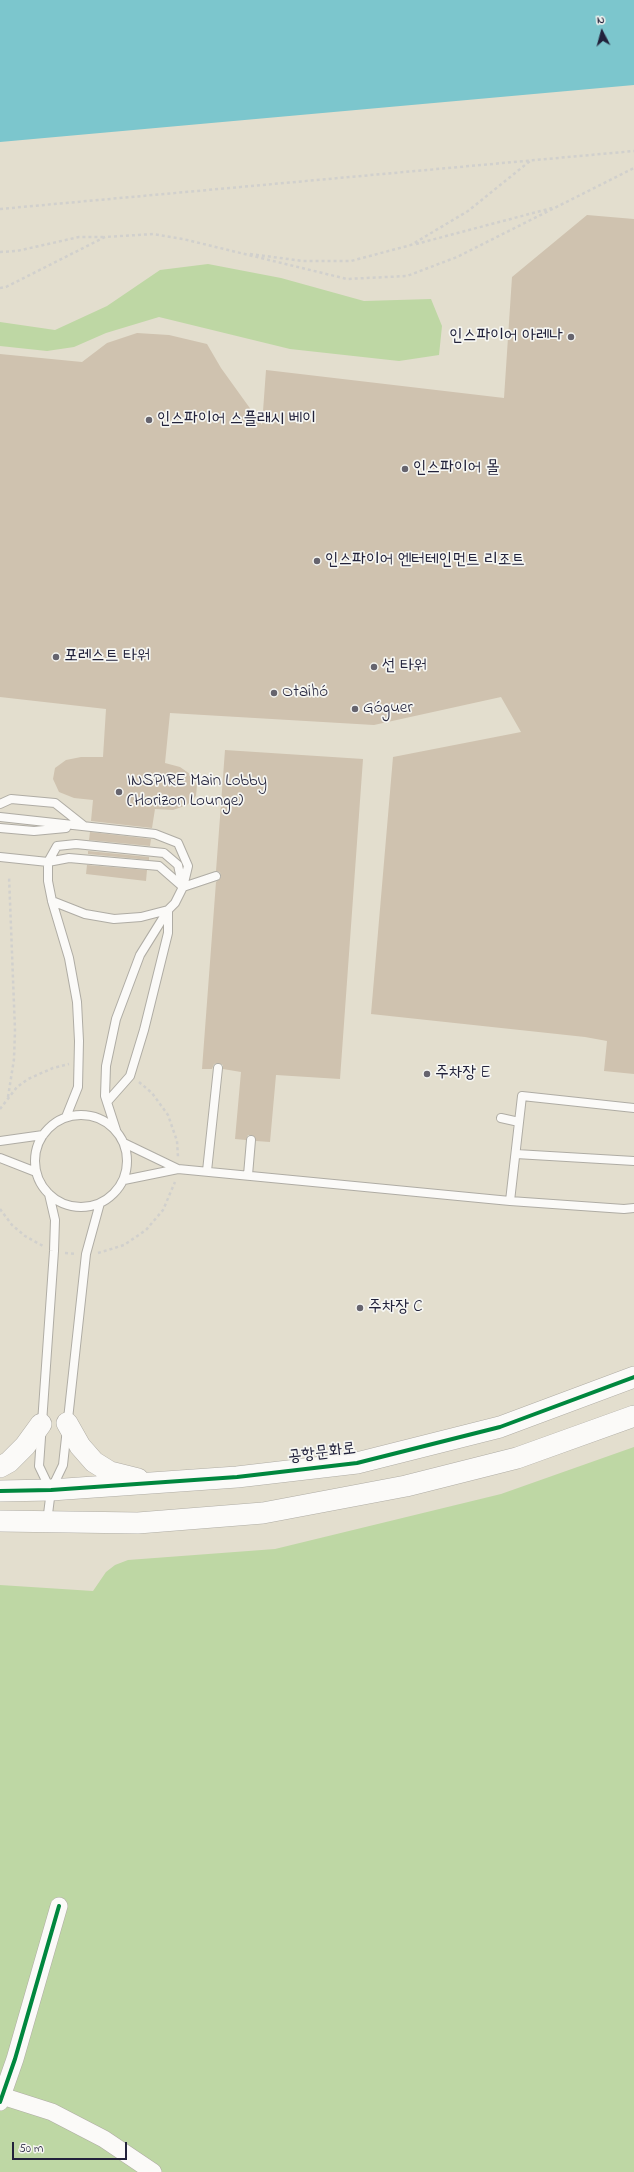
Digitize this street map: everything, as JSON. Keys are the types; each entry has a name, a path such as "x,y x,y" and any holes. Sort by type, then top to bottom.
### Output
{"street":[{"name":"공항문화로","path":"0,1491 51,1490 237,1477 357,1463 500,1427 634,1377"},
{"path":"0,1521 47,1523 138,1523 263,1513 406,1486 517,1458 634,1416"},
{"path":"68,1423 80,1446 94,1462 110,1472 154,1483"},
{"path":"0,1467 9,1462 25,1446 42,1424"},
{"path":"59,1906 15,2059 1,2099 52,2112 104,2139 154,2172"}],"lane":[{"path":"0,804 11,799 55,803 85,826"},
{"path":"0,817 155,834 178,843 188,866 183,887 175,903 168,910 140,954 116,1019 106,1066 105,1096 117,1130 124,1143 128,1161 124,1180 110,1197 100,1203 87,1207 73,1206 60,1202 49,1194 41,1184 36,1172 35,1159 37,1146 42,1135 53,1124 66,1117 79,1114 93,1116 106,1121 117,1130"},
{"path":"0,828 34,831 85,826"},
{"path":"66,1117 78,1087 79,1063 76,995 69,958 52,901 48,881 48,862 57,846 76,844 164,853 178,865 183,887"},
{"path":"0,857 48,862 69,858 159,866 183,887"},
{"path":"183,887 216,876"},
{"path":"52,901 85,914 114,919 141,917 168,910"},
{"path":"107,1102 130,1076 133,1068 168,933 168,910"},
{"path":"207,1171 218,1068"},
{"path":"510,1201 522,1096 634,1108"},
{"path":"501,1118 519,1122"},
{"path":"0,1141 42,1135"},
{"path":"248,1174 251,1140"},
{"path":"124,1143 178,1169"},
{"path":"516,1154 634,1160"},
{"path":"0,1158 36,1172"},
{"path":"124,1180 178,1169 248,1174 510,1201 624,1209 634,1208"},
{"path":"49,1194 55,1220 54,1251 38,1466 51,1490"},
{"path":"47,1523 51,1490 63,1465 86,1254 100,1203"}],"path":[{"path":"0,209 634,151"},
{"path":"411,245 468,211 530,160"},
{"path":"0,252 17,251 79,237 153,234 183,239 347,279 407,276 457,257 634,168"},
{"path":"237,252 303,261 351,261 558,206"},
{"path":"0,287 6,287 105,237"},
{"path":"8,1097 14,1059 15,1030 9,876"},
{"path":"0,1108 8,1097 23,1083 40,1072 66,1064 79,1063"}],"green space":[{"path":"208,264 281,278 364,301 431,299 442,326 439,355 399,361 290,349 159,317 106,333 74,347 47,351 0,346 0,322 55,330 107,306 160,270"},
{"path":"634,1447 634,2172 0,2172 0,1585 93,1591 106,1572 115,1565 128,1560 275,1549 501,1494"}],"water":[{"path":"0,0 634,0 634,85 0,142"}],"building":[{"name":"인스파이어 엔터테인먼트 리조트","path":"587,215 634,219 634,1074 604,1071 607,1041 585,1037 371,1014 393,757 521,732 501,697 374,725 170,713 165,763 180,767 190,774 197,785 196,796 187,805 173,810 155,809 152,828 91,821 93,800 74,798 59,792 53,779 55,768 66,760 81,757 103,757 106,709 0,697 0,354 82,362 107,343 137,333 169,335 207,344 221,368 262,425 266,370 504,398 512,277"},
{"path":"225,750 363,759 340,1079 276,1075 270,1142 256,1141 252,1135 248,1135 246,1140 235,1139 241,1072 223,1069 223,1065 218,1063 214,1064 212,1069 202,1069 216,882 221,877 220,872 216,871"},
{"path":"90,832 151,839 150,846 89,840"},
{"path":"88,851 149,857 149,860 88,854"},
{"path":"87,865 147,870 146,881 86,874"}],"cycle path":[{"path":"0,1491 51,1490 237,1477 357,1463 500,1427 634,1377"},
{"path":"0,2102 15,2059 59,1906"}],"place":[{"name":"인스파이어 아레나","path":"571,337"},
{"name":"인스파이어 스플래시 베이","path":"149,420"},
{"name":"인스파이어 몰","path":"405,469"},
{"name":"인스파이어 엔터테인먼트 리조트","path":"317,561"},
{"name":"포레스트 타워","path":"56,657"},
{"name":"선 타워","path":"374,667"},
{"name":"Otaihó","path":"274,693"},
{"name":"Góguer","path":"355,709"},
{"name":"INSPIRE Main Lobby (Horizon Lounge)","path":"119,792"},
{"name":"주차장 E","path":"427,1074"},
{"name":"주차장 C","path":"360,1308"}]}
